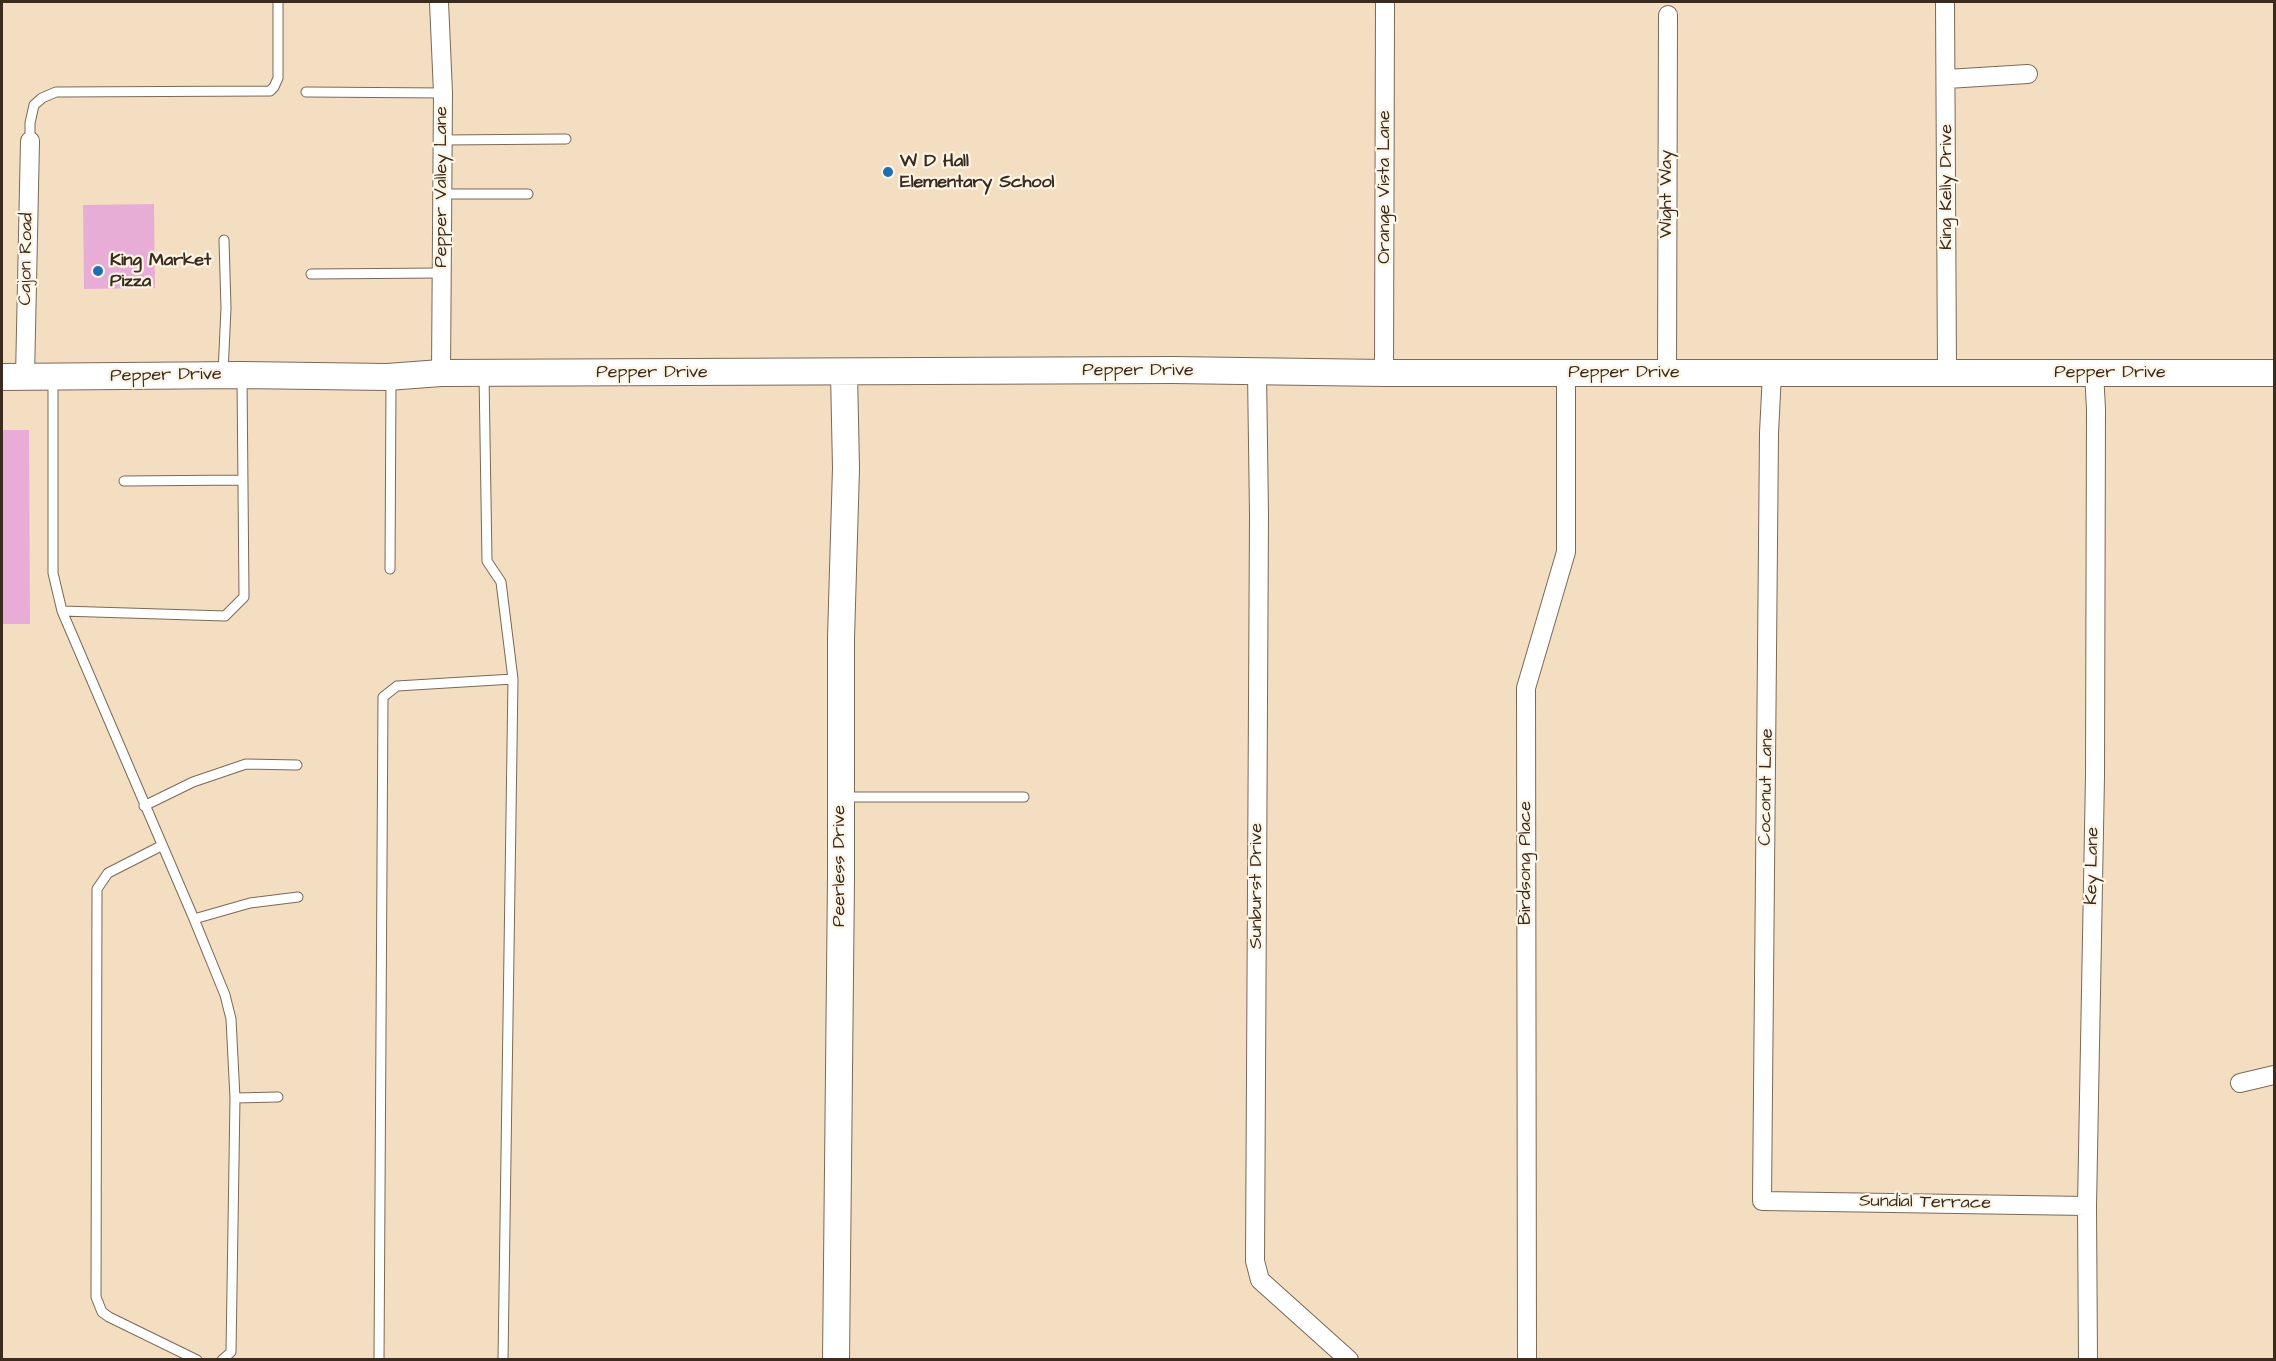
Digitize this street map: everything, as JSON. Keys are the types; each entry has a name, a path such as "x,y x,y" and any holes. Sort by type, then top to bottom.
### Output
{"street":[{"name":"Pepper Valley Lane","path":"439,2 442,93 441,374"},
{"name":"Orange Vista Lane","path":"1384,373 1385,2"},
{"name":"King Kelly Drive","path":"1945,2 1947,374"},
{"name":"Wight Way","path":"1667,373 1668,15"},
{"path":"1947,79 2028,74"},
{"name":"Cajon Road","path":"13,377 30,141"},
{"name":"Pepper Drive","path":"13,377 1161,370 1384,373 2274,373"},
{"name":"Sunburst Drive","path":"1257,372 1259,539 1255,1262 1260,1280 1349,1359"},
{"name":"Key Lane","path":"2088,1359 2087,1206 2095,776 2096,409 2094,372"},
{"name":"Peerless Drive","path":"836,1359 841,638 846,468 844,373"},
{"name":"Birdsong Place","path":"1527,1359 1526,688 1566,552 1566,373"},
{"name":"Coconut Lane","path":"1762,1201 1769,434 1772,373"},
{"path":"2240,1083 2274,1075"},
{"name":"Sundial Terrace","path":"1762,1201 2087,1206"}],"lane":[{"path":"30,141 30,123 34,105 42,98 56,92 270,91 276,85 278,78 278,2"},
{"path":"306,92 442,93"},
{"path":"442,140 566,139"},
{"path":"442,194 528,194"},
{"path":"62,611 225,616 244,597 243,480 226,308 224,240"},
{"path":"312,274 442,273"},
{"path":"484,374 487,561 501,582 513,679 503,1359"},
{"path":"53,376 53,573 62,611 194,919 229,1007 235,1098 231,1352 222,1359"},
{"path":"390,569 391,376"},
{"path":"124,481 243,480"},
{"path":"379,1359 383,697 397,686 513,679"},
{"path":"144,806 193,782 246,764 297,765"},
{"path":"841,797 1024,797"},
{"path":"161,846 108,873 97,889 96,1297 102,1312 108,1317 198,1359"},
{"path":"194,919 250,903 298,897"},
{"path":"235,1098 278,1097"}],"building":[{"path":"154,204 155,288 84,289 83,205"},
{"path":"2,430 29,430 30,624 2,624"}],"place":[{"name":"W D Hall Elementary School","path":"888,172"},
{"name":"King Market Pizza","path":"98,271"}]}
